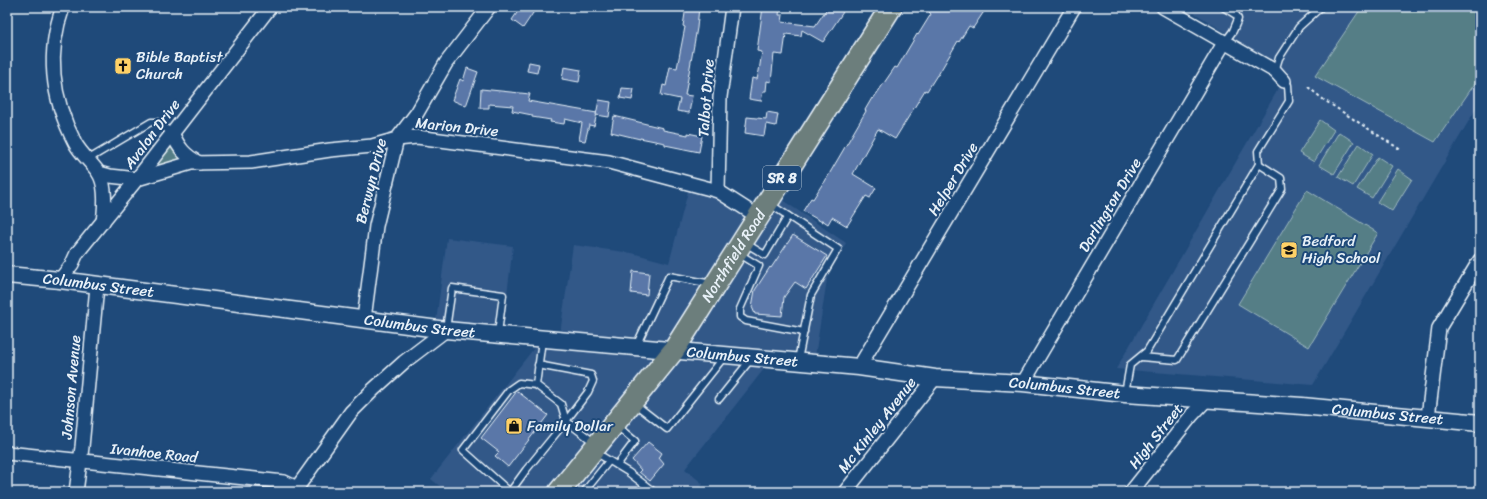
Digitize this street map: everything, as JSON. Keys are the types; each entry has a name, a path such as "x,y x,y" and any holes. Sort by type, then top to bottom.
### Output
{"main road":[{"name":"Northfield Road","path":"563,489 599,452 614,424 674,350 891,7"}],"street":[{"path":"63,7 57,25 54,47 55,91 64,119 76,144 87,160 99,173 105,200 102,222"},
{"name":"Avalon Drive","path":"60,280 72,264 77,253 137,179 270,7"},
{"name":"Berwyn Drive","path":"364,319 376,226 397,139 417,114 446,63 489,7"},
{"name":"Talbot Drive","path":"718,191 720,97 732,7"},
{"name":"Helper Drive","path":"859,367 1074,7"},
{"path":"1163,7 1279,76"},
{"name":"Darlington Drive","path":"1023,383 1224,43"},
{"path":"172,133 181,149 188,157 199,163"},
{"name":"Marion Drive","path":"99,173 110,176 137,179 180,166 199,163 251,162 330,150 372,146 397,139 417,137 609,162 718,191 762,209"},
{"path":"1428,418 1439,328 1480,260"},
{"name":"Columbus Street","path":"7,274 446,330 859,367 935,378 1023,383 1125,394 1302,406 1480,424"},
{"name":"Johnson Avenue","path":"76,492 97,286"},
{"path":"296,490 351,412 404,362 446,330"},
{"name":"Mc Kinley Avenue","path":"845,492 935,378"},
{"name":"High Street","path":"1131,492 1192,415 1206,400"},
{"name":"Ivanhoe Road","path":"7,453 284,482 296,490"}],"lane":[{"path":"1224,7 1236,15 1238,19 1233,31 1224,43"},
{"path":"1125,394 1130,365 1147,351 1259,164 1258,151 1289,101 1288,85 1279,76 1280,58 1299,27 1320,7"},
{"path":"87,160 152,122 157,122 172,133"},
{"path":"1141,357 1177,360 1282,189 1282,178 1259,164"},
{"path":"762,209 788,216 838,249 811,295 798,362"},
{"path":"739,247 764,255 788,216"},
{"path":"739,247 760,266 740,309 740,318 746,321 804,332"},
{"path":"636,346 669,276 715,285"},
{"path":"446,330 452,288 504,295 498,335"},
{"path":"536,385 542,338"},
{"path":"632,402 667,429 725,355"},
{"path":"719,399 752,358"},
{"path":"538,365 591,375 594,381 588,392 566,421 526,470 510,492 463,450 509,390 519,383 536,385 561,404 566,421 599,452 654,492"},
{"path":"614,424 635,441 616,465"},
{"path":"584,492 599,452"}],"path":[{"path":"1308,86 1324,100 1401,150"}],"shaded area":[{"name":"Bedford High School","path":"1185,7 1480,7 1480,102 1313,385 1116,369 1288,72"},
{"path":"690,184 757,216 772,193 846,243 828,273 814,363 772,359 685,469 703,484 697,492 447,492 431,479 542,338 559,340 573,245 632,253 669,263"},
{"path":"447,238 513,246 502,335 435,329"}],"green space":[{"path":"1362,7 1475,7 1480,12 1480,76 1435,142 1315,76"},
{"path":"1320,120 1334,130 1314,162 1299,153"},
{"path":"1339,132 1354,142 1334,174 1319,165"},
{"path":"170,144 181,159 154,167"},
{"path":"1359,144 1373,154 1353,186 1338,177"},
{"path":"1378,157 1392,166 1372,198 1357,189"},
{"path":"1398,169 1412,179 1392,211 1377,202"},
{"path":"1307,190 1378,233 1309,347 1238,304"}],"building":[{"path":"521,7 537,7 523,28 512,20"},
{"path":"686,7 699,7 697,28 685,95 692,96 689,113 677,111 680,99 661,95 663,85 666,86 670,67 677,68 685,27 683,26"},
{"path":"763,7 780,7 779,15 783,15 782,22 815,26 828,7 835,7 843,12 823,42 802,30 801,36 786,34 783,55 774,54 771,82 767,81 766,91 763,91 761,101 749,99 752,78 757,79 762,52 757,51"},
{"path":"933,7 987,7 973,28 969,26 959,42 958,41 938,75 927,91 925,90 895,139 878,129 853,174 876,188 870,198 866,196 847,226 832,217 828,224 822,220 822,222 803,211 811,198 813,199 824,183 872,98 873,99 895,67 897,68 931,14 929,12"},
{"path":"529,62 539,64 537,73 527,71"},
{"path":"564,67 581,70 579,82 562,79"},
{"path":"467,68 478,72 466,106 452,100 460,79 463,81"},
{"path":"622,88 634,89 632,100 620,98"},
{"path":"481,89 530,94 528,101 597,113 594,126 589,125 585,141 579,140 582,123 565,119 564,124 550,122 551,120 532,117 532,115 512,111 513,106 489,104 489,108 480,108"},
{"path":"599,100 611,102 609,117 596,115"},
{"path":"767,112 778,114 776,126 766,124 764,136 745,133 747,117 766,119"},
{"path":"614,116 663,128 663,130 702,136 699,152 665,145 665,143 611,132"},
{"path":"793,235 827,256 806,289 795,282 784,297 782,316 755,314 752,307 755,290"},
{"path":"633,271 649,273 647,295 631,293"},
{"name":"Family Dollar","path":"517,391 548,415 508,467 495,456 499,452 481,438"},
{"path":"648,442 662,453 659,458 664,464 650,481 639,472 641,470 632,460"}],"place":[{"name":"Bible Baptist Church","path":"123,66"},
{"name":"Bedford High School","path":"1289,250"},
{"name":"Family Dollar","path":"514,426"}]}
